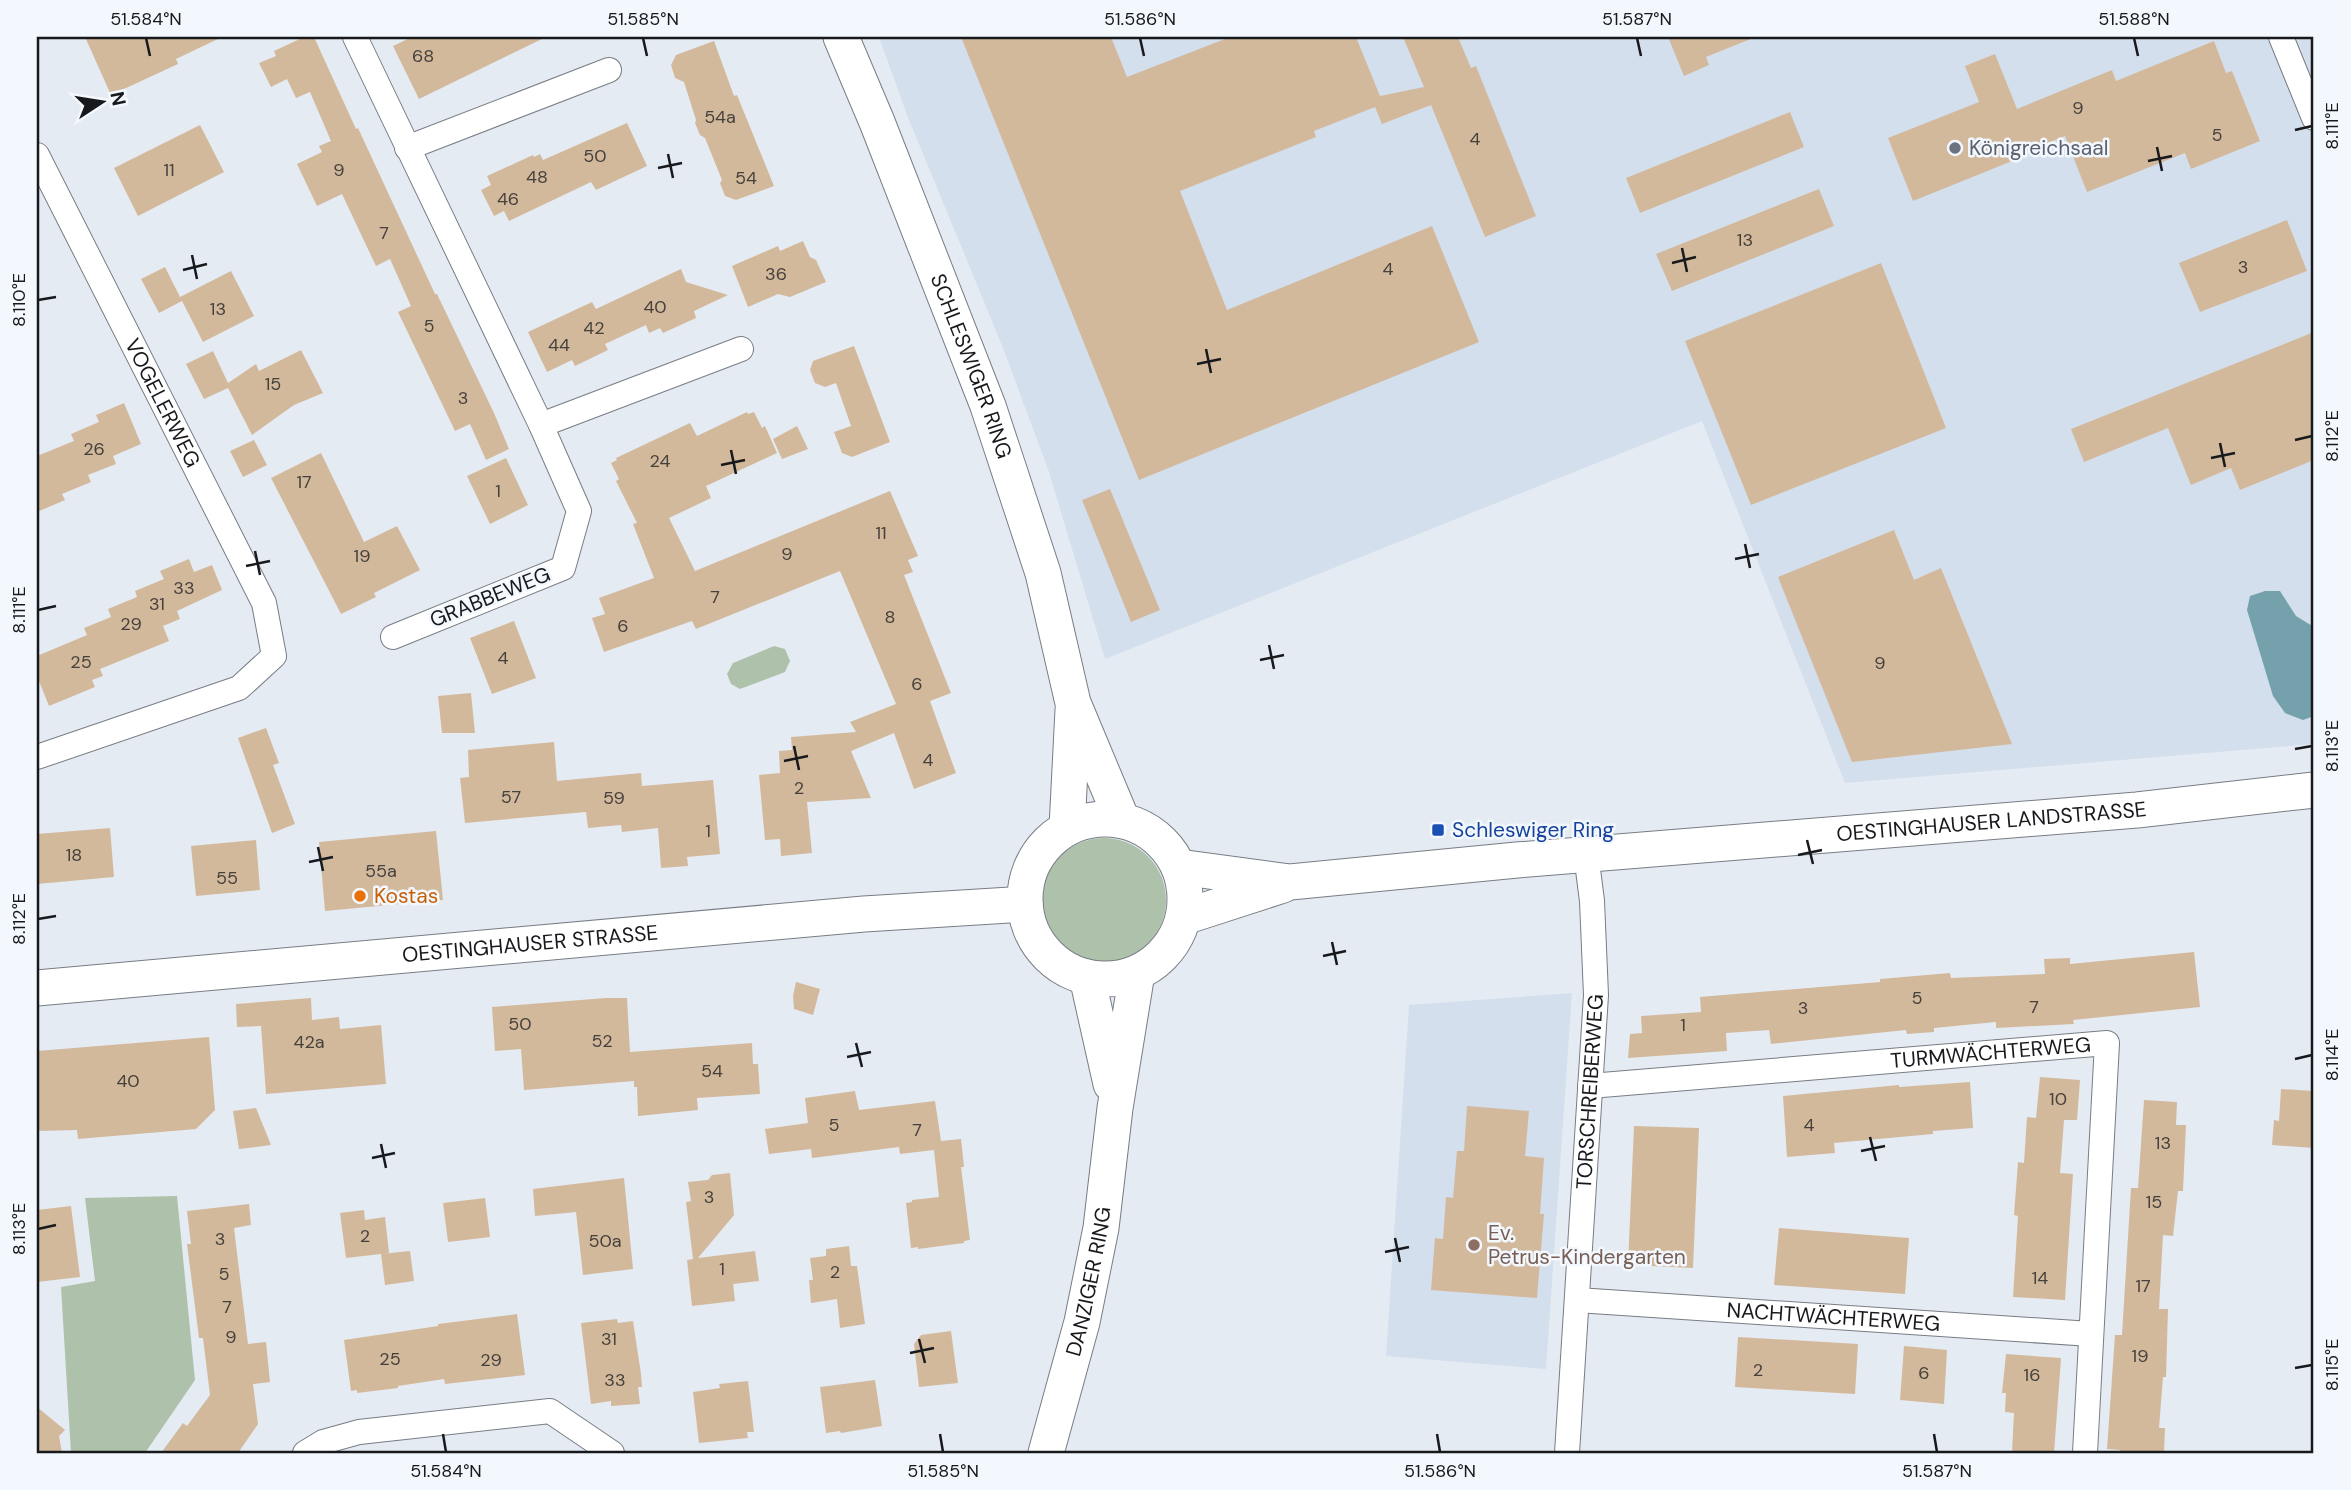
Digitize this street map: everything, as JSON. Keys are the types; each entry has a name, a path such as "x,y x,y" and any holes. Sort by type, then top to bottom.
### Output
{"street":[{"name":"GRABBEWEG","path":"355,37 541,425 579,511 563,568 393,637"},
{"name":"SCHLESWIGER RING","path":"841,37 988,406 1042,573 1073,704 1122,820"},
{"path":"2281,37 2314,118"},
{"path":"407,148 609,70"},
{"name":"VOGELERWEG","path":"37,155 45,193 264,603 274,656 239,688 37,757"},
{"path":"541,425 741,349"},
{"name":"SCHLESWIGER RING","path":"1067,828 1073,704"},
{"name":"OESTINGHAUSER LANDSTRASSE","path":"1179,867 1290,882 2124,811 2314,790"},
{"path":"1096,819 1122,820 1146,829 1166,845 1179,867 1185,892 1184,917 1174,940 1158,959 1137,973 1113,979 1087,977 1064,968 1044,951 1031,929 1025,904 1029,873 1044,847 1067,828 1096,819"},
{"name":"TORSCHREIBERWEG","path":"1567,1453 1596,995 1592,901 1586,855"},
{"name":"OESTINGHAUSER LANDSTRASSE","path":"1184,917 1290,882"},
{"name":"OESTINGHAUSER STRASSE","path":"37,988 864,914 1025,904"},
{"name":"DANZIGER RING","path":"1046,1453 1085,1309 1101,1228 1115,1108 1137,973"},
{"name":"DANZIGER RING","path":"1087,977 1115,1108"},
{"name":"TURMWÄCHTERWEG","path":"1590,1086 2107,1043 2085,1453"},
{"name":"NACHTWÄCHTERWEG","path":"1577,1300 2091,1334"},
{"path":"305,1453 323,1442 359,1432 550,1411 611,1453"}],"shaded area":[{"path":"879,37 2314,37 2314,744 1845,783 1702,421 1105,659 1048,469 1001,343 907,115"},
{"name":"Ev. Petrus-Kindergarten","path":"1572,993 1546,1369 1386,1356 1409,1005"}],"green space":[{"path":"774,646 785,649 790,661 785,672 740,689 731,684 727,674 733,663"},
{"path":"1104,838 1128,843 1148,856 1161,876 1166,900 1161,924 1148,944 1128,957 1104,962 1080,957 1060,944 1047,924 1042,900 1047,876 1060,856 1080,843"},
{"path":"177,1196 195,1380 145,1453 71,1453 61,1287 95,1281 85,1198"}],"water":[{"path":"2265,591 2280,591 2296,616 2314,627 2314,716 2303,720 2285,713 2273,696 2247,610 2250,596"}],"building":[{"path":"85,37 222,37 176,59 178,64 111,95"},
{"path":"304,37 314,37 494,413 509,449 486,460 470,424 455,431 398,312 411,306 390,259 376,266 342,194 317,206 297,164 322,152 319,146 331,141 310,92 296,98 287,79 271,87 259,63 276,56 274,51"},
{"path":"412,37 546,37 419,99 393,46"},
{"path":"961,37 1111,37 1127,77 1230,37 1356,37 1380,96 1424,87 1403,37 1458,37 1471,68 1476,66 1536,216 1485,237 1431,105 1382,124 1375,107 1314,131 1316,137 1180,191 1227,310 1432,226 1479,342 1139,480"},
{"path":"1668,37 1753,38 1706,57 1709,65 1684,76"},
{"path":"714,41 734,96 737,95 774,186 736,200 725,196 720,183 722,180 705,138 700,135 695,123 684,82 675,78 671,65 676,55"},
{"path":"2214,41 2226,73 2232,71 2260,141 2191,169 2185,153 2087,192 2065,136 2020,154 2022,157 1913,201 1888,138 1979,102 1965,66 1995,54 2017,109 2112,70 2116,81"},
{"path":"1790,112 1804,147 1640,213 1626,178"},
{"path":"627,123 647,166 596,190 591,182 509,221 504,211 494,216 481,190 491,185 487,176 533,155 534,157 540,154 543,160"},
{"path":"200,125 224,172 138,216 114,168"},
{"path":"1819,189 1834,226 1672,291 1656,254"},
{"path":"2287,220 2307,271 2200,312 2179,263"},
{"path":"803,241 826,282 790,297 778,294 748,307 732,266 778,246 780,251"},
{"path":"1881,263 1946,428 1751,505 1685,341"},
{"path":"165,267 182,301 159,313 141,279"},
{"path":"681,269 686,282 728,295 694,311 696,318 663,333 660,328 649,333 646,325 605,344 608,350 575,366 572,360 547,372 528,332 592,302 596,309"},
{"path":"231,271 254,316 203,342 180,297"},
{"path":"2314,332 2314,460 2240,490 2231,468 2191,485 2168,428 2084,462 2071,429"},
{"path":"854,346 890,442 852,457 842,453 834,432 851,426 836,383 825,387 815,383 810,370 813,361"},
{"path":"301,350 323,393 294,405 252,435 228,388 204,399 186,364 213,351 228,383 256,364 259,371"},
{"path":"124,403 141,444 113,456 116,464 88,475 91,482 62,494 65,500 37,512 37,456 74,441 71,434 99,422 96,415"},
{"path":"747,412 754,412 762,428 765,426 777,453 706,486 711,498 669,518 695,571 890,491 918,556 908,560 913,572 904,575 951,693 930,701 956,773 914,789 894,733 851,751 871,798 807,802 812,853 781,856 780,839 765,840 759,775 780,773 779,751 792,750 791,737 856,732 850,722 896,704 840,571 696,629 692,621 604,652 592,618 605,614 599,598 654,578 633,524 637,523 616,481 619,479 611,463 617,460 616,458 690,423 697,436"},
{"path":"797,426 808,449 782,459 773,439"},
{"path":"254,440 267,465 243,477 230,451"},
{"path":"321,453 364,542 397,526 420,570 374,593 376,597 341,614 271,478"},
{"path":"506,458 528,505 490,524 467,476"},
{"path":"1110,489 1160,610 1131,622 1082,500"},
{"path":"1894,530 1914,580 1941,568 2012,744 1852,762 1778,577"},
{"path":"189,559 194,572 212,565 222,590 177,611 180,619 163,626 169,641 100,669 103,676 92,680 95,687 49,706 37,676 37,656 87,635 84,628 111,617 108,609 137,597 135,591 164,579 160,571"},
{"path":"514,621 536,678 492,694 470,638"},
{"path":"471,693 475,733 442,733 438,696"},
{"path":"266,728 279,763 273,765 295,824 272,833 238,738"},
{"path":"554,742 557,781 641,773 642,786 713,780 720,854 687,857 688,866 661,868 658,828 622,832 621,825 588,828 586,812 465,823 460,778 469,777 468,750"},
{"path":"110,828 114,877 37,884 37,834"},
{"path":"436,831 443,900 325,911 319,842"},
{"path":"256,840 260,890 196,896 191,846"},
{"path":"2194,952 2200,1007 2073,1020 2074,1024 1996,1028 1996,1022 1934,1028 1934,1032 1907,1034 1906,1030 1771,1044 1769,1030 1726,1033 1727,1051 1628,1058 1630,1034 1642,1033 1641,1016 1701,1012 1700,997 1880,982 1880,979 1950,973 1951,978 2045,974 2044,959 2070,958 2070,964"},
{"path":"796,982 820,989 813,1015 794,1009"},
{"path":"311,998 312,1020 339,1017 340,1029 381,1025 386,1084 266,1094 261,1026 237,1027 236,1004"},
{"path":"627,998 630,1052 752,1043 753,1064 758,1064 760,1094 697,1098 698,1110 638,1116 637,1087 634,1087 634,1081 524,1090 521,1049 495,1051 492,1007"},
{"path":"209,1037 215,1110 196,1129 78,1139 77,1130 37,1131 37,1051"},
{"path":"2040,1077 2080,1080 2077,1120 2064,1120 2060,1173 2073,1174 2065,1300 2013,1297 2018,1162 2024,1163 2027,1117 2036,1118"},
{"path":"1970,1082 1973,1128 1834,1143 1835,1153 1787,1157 1783,1096 1899,1085"},
{"path":"2281,1089 2314,1091 2314,1148 2272,1145 2274,1120 2279,1121"},
{"path":"855,1091 859,1110 935,1101 941,1141 961,1139 964,1167 961,1167 970,1240 964,1243 911,1248 906,1203 939,1197 934,1150 900,1154 899,1147 812,1158 811,1149 769,1154 765,1129 808,1123 805,1098"},
{"path":"2144,1100 2177,1102 2176,1125 2186,1125 2183,1191 2178,1191 2173,1236 2163,1235 2159,1309 2168,1309 2166,1377 2163,1377 2159,1428 2165,1428 2164,1453 2120,1453 2120,1450 2107,1449 2115,1335 2122,1335 2131,1188 2138,1188"},
{"path":"1467,1106 1529,1111 1525,1156 1544,1158 1540,1214 1544,1214 1537,1298 1431,1290 1435,1238 1443,1239 1446,1197 1453,1198 1457,1151 1464,1151"},
{"path":"256,1108 271,1145 239,1149 233,1111"},
{"path":"1634,1126 1699,1128 1693,1268 1628,1265"},
{"path":"730,1173 734,1215 698,1258 755,1251 759,1281 733,1284 735,1301 692,1306 687,1260 693,1259 686,1202 691,1201 688,1182 708,1180 712,1175"},
{"path":"624,1178 633,1269 583,1275 576,1212 535,1216 533,1189"},
{"path":"485,1198 490,1237 448,1242 443,1203"},
{"path":"249,1204 251,1225 234,1228 248,1344 266,1342 270,1382 253,1384 258,1424 238,1453 161,1453 183,1423 187,1426 210,1395 203,1338 199,1338 187,1244 191,1244 187,1211"},
{"path":"71,1206 80,1277 37,1282 37,1210"},
{"path":"364,1210 365,1220 385,1217 389,1253 346,1258 340,1213"},
{"path":"1779,1228 1909,1238 1905,1294 1774,1285"},
{"path":"849,1246 851,1266 857,1266 865,1324 840,1328 837,1299 811,1303 809,1280 813,1280 810,1258 826,1256 826,1249"},
{"path":"410,1251 414,1281 385,1285 381,1254"},
{"path":"517,1314 525,1375 445,1384 444,1379 398,1388 357,1393 357,1390 351,1391 344,1340"},
{"path":"617,1319 618,1323 633,1321 641,1374 642,1387 638,1387 640,1404 611,1406 611,1401 591,1404 581,1323"},
{"path":"951,1331 958,1383 919,1387 914,1344 921,1335"},
{"path":"1738,1337 1858,1344 1855,1394 1735,1387"},
{"path":"1904,1346 1947,1350 1944,1404 1900,1400"},
{"path":"2006,1354 2061,1358 2054,1453 2012,1453 2014,1413 2005,1412 2006,1393 2002,1393"},
{"path":"875,1380 882,1426 826,1433 820,1387"},
{"path":"748,1381 754,1432 747,1432 748,1438 699,1443 693,1392 720,1388 719,1384"},
{"path":"37,1407 65,1430 59,1436 62,1453 37,1453"}],"place":[{"name":"Königreichsaal","path":"1955,148"},
{"name":"Schleswiger Ring","path":"1438,830"},
{"name":"Kostas","path":"360,896"},
{"name":"Ev. Petrus-Kindergarten","path":"1474,1245"}]}
